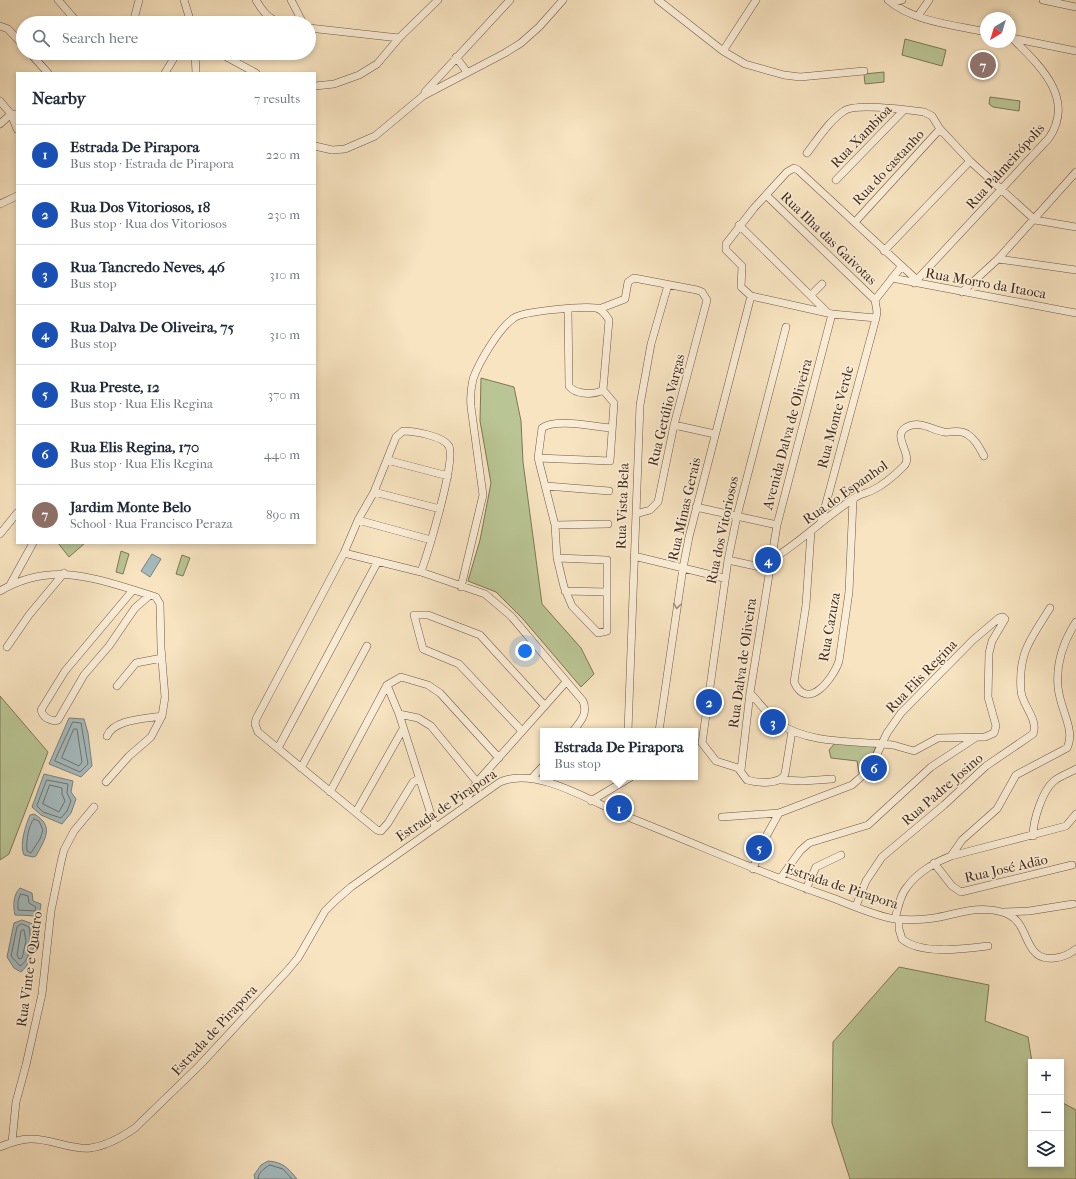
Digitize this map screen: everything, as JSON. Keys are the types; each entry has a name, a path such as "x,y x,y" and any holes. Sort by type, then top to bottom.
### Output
{"street":[{"path":"59,0 72,16"},
{"path":"135,16 139,0"},
{"path":"184,0 189,16"},
{"path":"256,0 267,16"},
{"path":"290,0 299,16"},
{"path":"316,86 334,84 359,75 384,58 399,38 438,0"},
{"path":"316,146 332,150 345,149 360,144 388,127 423,96 456,57 510,0"},
{"path":"423,96 521,43 539,27 563,0"},
{"path":"658,0 723,51 745,64 795,76 812,77 864,71"},
{"path":"723,51 756,0"},
{"path":"890,2 902,0"},
{"path":"918,16 929,0"},
{"path":"1043,0 1076,7"},
{"path":"890,2 918,16 980,31"},
{"path":"0,26 8,30 16,38"},
{"path":"316,29 399,38"},
{"path":"1016,38 1076,51"},
{"name":"Rua Palmeirópolis","path":"916,282 1056,130 1062,112 1055,86 1044,70 1016,42"},
{"path":"456,57 467,72"},
{"path":"36,60 47,72"},
{"path":"166,72 173,60"},
{"path":"195,60 196,72"},
{"path":"232,60 254,72"},
{"path":"0,101 14,114 16,124"},
{"path":"807,153 833,121 845,110 857,107 924,112 932,116 940,129 970,160 1035,220 1076,227"},
{"name":"Rua Xambioa","path":"836,180 904,110"},
{"path":"0,124 14,114"},
{"name":"Rua do castanho","path":"855,222 940,129"},
{"path":"884,251 970,160"},
{"path":"876,318 830,313 750,296 741,287 742,266 726,250 726,244 739,226 787,172 794,168 798,170 855,222 916,282"},
{"path":"962,292 998,259 1035,220 1076,172"},
{"name":"Rua Ilha das Gaivotas","path":"766,195 875,300"},
{"path":"0,204 16,196"},
{"path":"739,226 830,313"},
{"path":"998,259 1076,270"},
{"path":"875,300 901,267"},
{"path":"461,587 484,495 470,400 475,374 489,348 512,319 524,313 599,309 625,299 630,279 634,278 668,285"},
{"name":"Rua Morro da Itaoca","path":"892,278 1076,314"},
{"path":"811,295 822,284"},
{"name":"Rua Getúlio Vargas","path":"636,514 650,510 658,502 674,425 707,300 702,292 697,290 668,285"},
{"name":"Rua Vista Bela","path":"628,728 640,405 651,344 668,285"},
{"name":"Rua Minas Gerais","path":"659,728 683,568 696,507 750,296"},
{"name":"Rua Monte Verde","path":"821,522 876,318 877,312 875,300"},
{"path":"538,458 610,461 614,403 603,390 609,320 605,313 599,309"},
{"path":"568,310 569,386 574,391 587,393 596,393 603,390"},
{"name":"Avenida Dalva de Oliveira","path":"771,560 777,525 830,313"},
{"name":"Rua dos Vitoriosos","path":"698,744 724,578 737,516 786,327"},
{"path":"558,558 608,560 607,631 598,633 572,606 565,591 558,558 555,525 538,458 542,428 546,425 559,423 612,428"},
{"path":"674,425 715,434"},
{"name":"Rua do Espanhol","path":"771,560 821,522 853,500 874,490 905,466 906,457 900,437 904,429 908,426 922,425 944,432 961,431 977,443 984,456"},
{"path":"419,779 413,782 388,823 381,831 377,830 258,732 255,724 256,719 344,553 358,520 374,492 396,437 401,432 406,431 438,438 444,441 450,448 448,476 440,509 421,572"},
{"path":"387,460 448,476"},
{"path":"546,486 609,491"},
{"path":"374,492 440,509"},
{"name":"Rua Cazuza","path":"811,531 806,605 794,682 799,689 810,694 815,694 824,686 837,668 839,661 849,592 853,500"},
{"path":"696,507 777,525"},
{"path":"0,534 16,514"},
{"path":"358,520 431,540"},
{"path":"555,525 608,524"},
{"path":"10,585 32,544"},
{"path":"344,553 421,572 484,594 506,611 581,698 585,707 584,717 575,728"},
{"path":"634,556 724,578"},
{"path":"728,560 769,569"},
{"name":"Rua Dalva de Oliveira","path":"741,770 750,693 771,560"},
{"path":"278,748 378,561"},
{"path":"7,647 30,615 64,573"},
{"path":"0,591 10,585 46,574 64,573 94,578 150,595 156,597 160,604 162,658 166,697 162,716 151,737 129,756 106,782"},
{"path":"134,590 82,650 56,683 41,710 42,715 48,720 58,720 84,675 109,646 135,608 150,595"},
{"path":"565,591 607,592"},
{"name":"Rua Padre Josino","path":"856,906 866,881 875,865 882,857 934,814 986,766 1033,734 1035,726 1021,692 1023,656 1026,648 1050,608"},
{"path":"522,732 459,664 423,649 414,615 428,615 480,634 545,706"},
{"name":"Rua Elis Regina","path":"722,817 779,813 852,785 870,769 893,723 901,714 973,640 1002,617 1005,619 992,641 989,653 988,697 996,730 991,735 975,738"},
{"path":"950,856 962,840 997,809 1016,775 1074,743 1076,738 1074,724 1059,695 1058,674 1064,645 1076,622"},
{"path":"301,768 367,646"},
{"path":"117,686 136,664 162,658"},
{"path":"330,792 387,685 401,677 428,685 440,693 499,758"},
{"path":"466,806 466,800 477,782 566,682"},
{"path":"387,685 399,714 435,827"},
{"path":"750,693 767,713 779,724 792,731 812,737 893,745 914,751 938,738 975,738"},
{"path":"399,714 418,718 431,726 477,782"},
{"path":"107,736 110,729 118,724 162,716"},
{"path":"356,812 403,730"},
{"path":"781,780 785,774 792,731"},
{"path":"780,879 800,851 809,843 868,825 931,767 975,738"},
{"path":"698,744 716,761 741,770 745,777 752,781 772,782 781,780 803,781 832,779"},
{"path":"532,778 540,769"},
{"path":"1033,836 1035,818 1049,786 1057,778 1076,769"},
{"name":"Estrada de Pirapora","path":"0,1147 12,1142 31,1139 71,1147 91,1148 124,1136 135,1128 200,1065 294,963 322,916 336,900 350,887 435,827 500,782 509,778 532,778 555,784 591,801 753,869 806,889 897,919 933,918 988,909 1004,912 1029,912 1073,904"},
{"path":"591,801 625,780"},
{"name":"Rua Vinte e Quatro","path":"12,1142 16,1102 42,994 52,905 61,862 64,850 74,831 94,807"},
{"path":"753,869 763,842 779,813"},
{"path":"988,946 938,949 915,946 902,939 897,919 901,899 907,886 934,863 950,856 1033,836 1066,826 1076,814"},
{"path":"806,889 816,867 823,862 841,855"},
{"name":"Rua José Adão","path":"934,863 952,886 961,892 1072,865"},
{"path":"1004,912 1018,922 1025,931 1033,950 1038,954 1049,958 1060,958 1076,950"}],"green space":[{"path":"905,39 946,50 942,66 902,55"},
{"path":"884,72 884,82 865,84 864,74"},
{"path":"990,97 1020,101 1019,111 993,107 989,104"},
{"path":"481,378 514,387 521,421 523,462 542,604 581,648 594,674 581,687 523,619 496,592 468,581 480,540 491,483 480,421"},
{"path":"59,544 84,544 69,557"},
{"path":"121,551 129,554 123,574 116,572"},
{"path":"182,555 190,558 183,576 176,574"},
{"path":"0,696 48,752 9,854 0,860"},
{"path":"836,742 876,747 868,763 859,773 857,761 831,758 829,750"},
{"path":"899,967 989,985 985,1021 1028,1037 1032,1059 1028,1059 1028,1167 1064,1167 1064,1104 1076,1110 1076,1179 850,1179 832,1123 833,1042"}],"water":[{"path":"152,554 161,559 150,577 141,571"},
{"path":"69,718 84,719 88,733 92,766 81,777 49,764"},
{"path":"44,774 73,781 71,792 76,799 71,813 62,824 41,815 32,807"},
{"path":"34,814 44,823 46,833 36,856 33,857 24,855 22,846 28,819 30,815"},
{"path":"20,888 32,893 33,901 41,904 39,916 15,915 14,901"},
{"path":"22,920 33,924 34,944 29,962 21,972 14,968 7,957 14,923"},
{"path":"268,1161 285,1166 297,1179 255,1179 254,1175 261,1165"}],"place":[{"name":"Jardim Monte Belo","path":"983,65"},
{"name":"Rua Dalva De Oliveira, 75","path":"768,560"},
{"name":"Rua Dos Vitoriosos, 18","path":"709,702"},
{"name":"Rua Tancredo Neves, 46","path":"773,722"},
{"name":"Rua Elis Regina, 170","path":"874,768"},
{"name":"Estrada De Pirapora","path":"619,808"},
{"name":"Rua Preste, 12","path":"759,848"}]}
